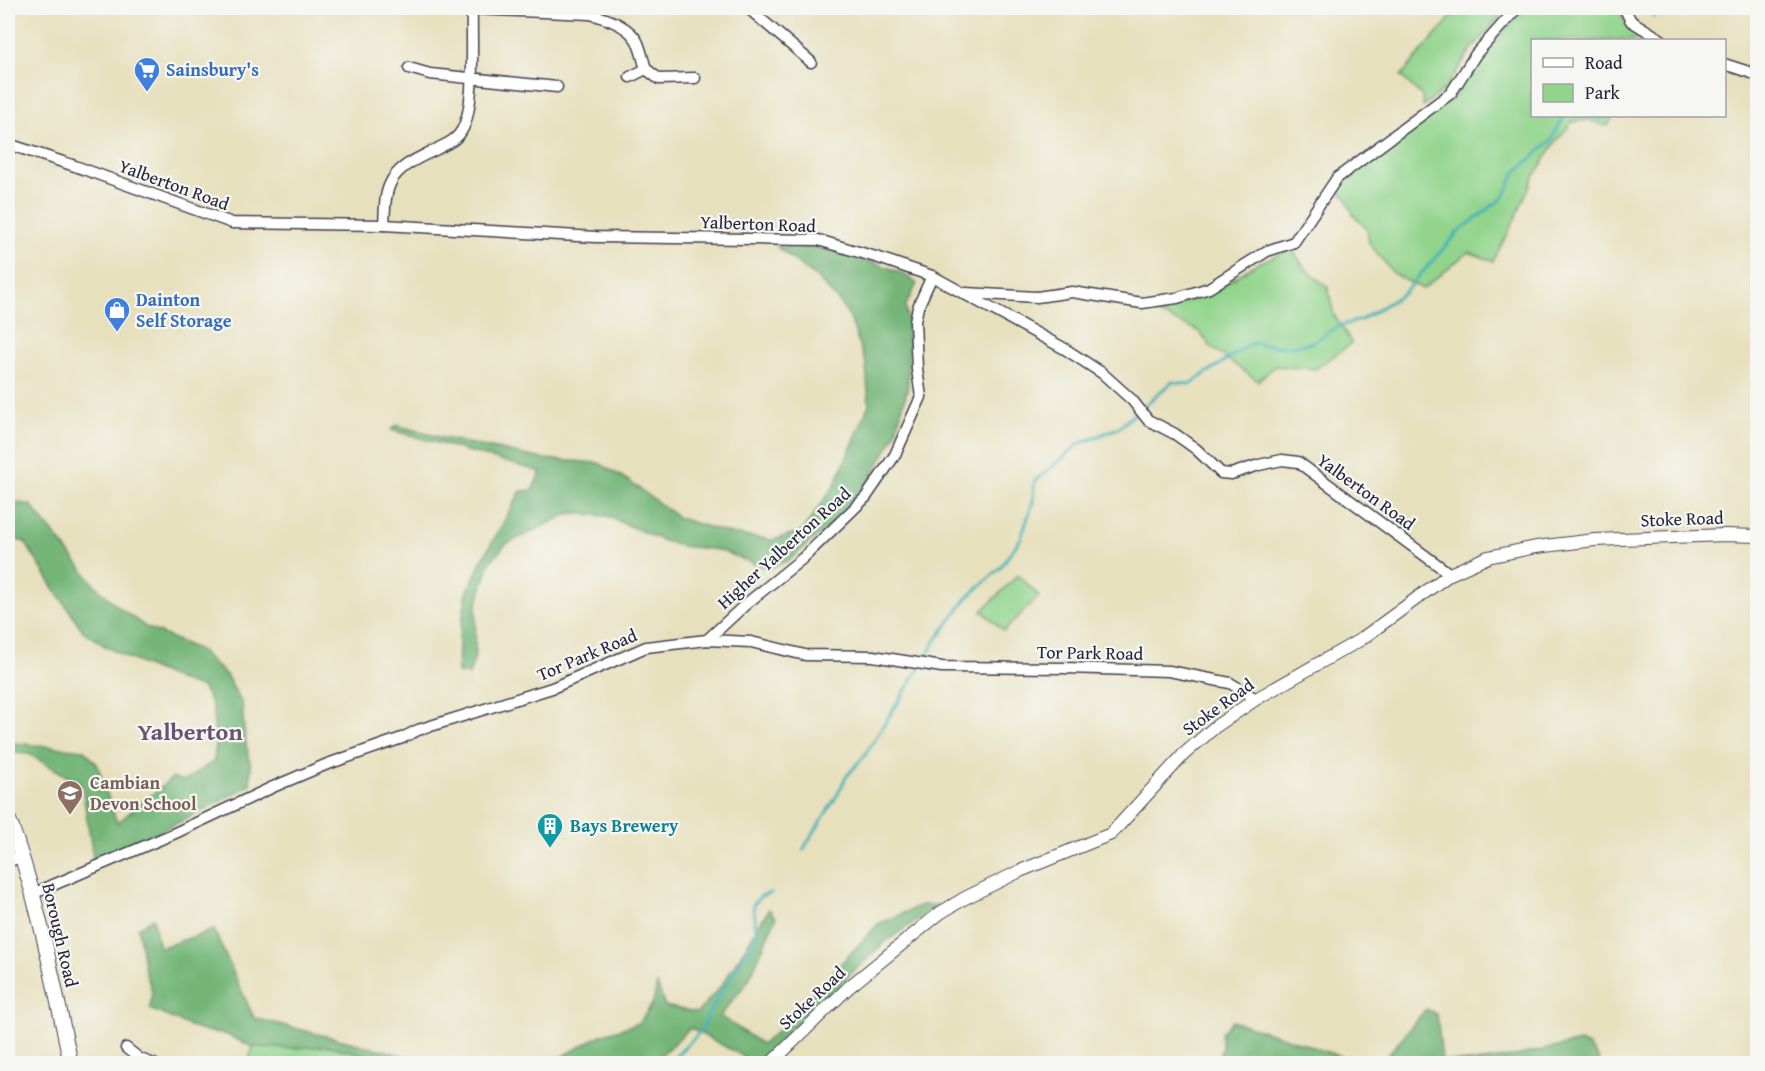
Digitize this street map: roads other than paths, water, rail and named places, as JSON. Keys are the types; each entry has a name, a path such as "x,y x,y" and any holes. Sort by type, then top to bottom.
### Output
{"main road":[{"name":"Borough Road","path":"8,817 32,894 71,1064"}],"street":[{"path":"384,225 390,183 402,169 420,157 451,142 461,132 468,118 472,8 590,14 606,18 629,30 636,40 646,69 659,79 696,78"},
{"path":"748,8 811,62"},
{"path":"962,293 1037,297 1072,292 1142,303 1178,298 1209,288 1267,251 1294,242 1337,178 1451,93 1476,54 1516,8"},
{"path":"1624,8 1631,21 1660,39"},
{"path":"1726,64 1758,75"},
{"path":"409,68 430,75 557,87"},
{"path":"630,77 646,69"},
{"name":"Yalberton Road","path":"8,144 232,223 384,225 597,237 818,240 879,258 932,276 1065,349 1102,373 1132,400 1148,420 1175,434 1196,449 1221,473 1231,474 1282,460 1298,462 1450,574"},
{"name":"Higher Yalberton Road","path":"706,640 803,558 866,497 895,454 921,397 915,321 918,307 932,276"},
{"name":"Stoke Road","path":"770,1064 849,987 940,913 1020,871 1111,834 1184,754 1215,727 1256,699 1360,640 1450,574 1488,557 1548,545 1595,540 1725,535 1758,536"},
{"name":"Tor Park Road","path":"32,894 325,765 402,738 417,730 552,688 646,647 706,640 751,642 804,655 873,656 932,665 1169,671 1230,683 1256,699"},
{"path":"8,861 22,856"},
{"path":"126,1048 140,1059 154,1064"}],"waterway":[{"path":"1654,17 1655,8"},
{"path":"923,662 967,598 1000,568 1021,538 1033,502 1034,482 1079,444 1118,428 1172,382 1190,384 1252,343 1285,347 1311,343 1339,326 1361,320 1404,293 1458,232 1504,197 1515,173 1552,140 1564,117"},
{"path":"1596,117 1601,119 1607,117"},
{"path":"803,850 846,777 865,755 920,667"},
{"path":"668,1064 703,1029 707,1017 757,936 753,905 761,896 771,893"}],"place":[{"name":"Sainsbury's","path":"147,93"},
{"name":"Dainton Self Storage","path":"117,333"},
{"name":"Cambian Devon School","path":"70,816"},
{"name":"Bays Brewery","path":"550,849"}],"district":[{"name":"Yalberton","path":"190,732"}]}
